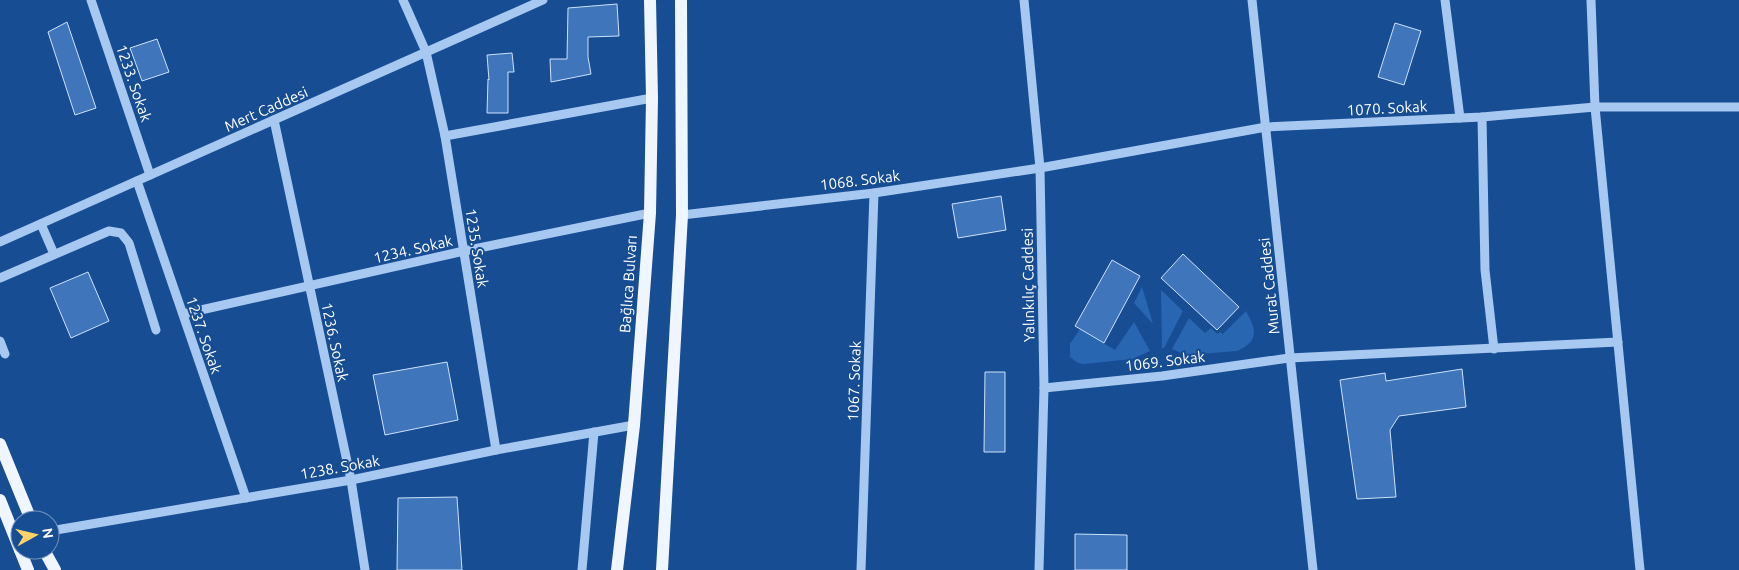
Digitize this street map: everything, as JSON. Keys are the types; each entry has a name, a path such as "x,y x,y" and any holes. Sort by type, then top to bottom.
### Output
{"main road":[{"name":"Bağlıca Bulvarı","path":"617,570 634,425 650,213 652,98 650,0"},
{"path":"662,570 682,214 681,0"},
{"path":"0,444 27,510"},
{"path":"0,500 10,525"}],"street":[{"name":"1233. Sokak","path":"91,0 150,175"},
{"name":"1235. Sokak","path":"403,0 426,52 445,136 496,450"},
{"name":"Mert Caddesi","path":"0,242 543,0"},
{"name":"Yalınkılıç Caddesi","path":"1024,0 1040,168 1044,388 1038,570"},
{"name":"Murat Caddesi","path":"1252,0 1312,570"},
{"path":"1445,0 1460,118"},
{"path":"1591,0 1596,107 1640,570"},
{"path":"445,136 652,98"},
{"name":"1070. Sokak","path":"1040,168 1266,127 1482,117 1596,107 1739,107"},
{"path":"1482,117 1485,270 1494,349"},
{"name":"1236. Sokak","path":"274,120 351,480 365,570"},
{"name":"1068. Sokak","path":"682,214 874,193 1040,168"},
{"name":"1237. Sokak","path":"137,181 246,498"},
{"name":"1067. Sokak","path":"862,570 874,193"},
{"name":"1234. Sokak","path":"182,314 650,213"},
{"path":"41,224 54,254"},
{"path":"0,278 109,231 121,233 129,243 156,330"},
{"path":"0,341 5,354"},
{"name":"1069. Sokak","path":"1044,388 1162,376 1290,358 1618,342"},
{"name":"1238. Sokak","path":"60,529 351,480 496,450 634,425"},
{"path":"582,570 594,432"}],"shaded area":[{"path":"1142,287 1153,324 1134,303"},
{"path":"1161,290 1183,311 1164,348 1162,348"},
{"path":"1246,311 1254,330 1254,335 1249,343 1237,351 1186,355 1172,349 1189,318 1205,333 1211,328 1217,334 1220,332 1223,334"},
{"path":"1134,322 1150,351 1132,359 1084,364 1078,363 1070,357 1070,344 1080,329 1115,350"}],"building":[{"path":"617,4 619,36 588,37 588,57 591,74 551,82 550,59 567,59 568,8"},
{"path":"67,22 96,108 75,115 48,32"},
{"path":"1395,23 1421,31 1404,85 1378,77"},
{"path":"157,39 169,72 142,81 130,48"},
{"path":"512,53 514,72 508,72 508,113 487,113 489,80 487,55"},
{"path":"1001,196 1006,230 958,238 952,204"},
{"path":"1183,254 1239,307 1217,330 1161,278"},
{"path":"1112,260 1140,276 1104,343 1075,326"},
{"path":"88,272 109,321 71,338 50,288"},
{"path":"447,362 458,420 385,435 373,375"},
{"path":"1462,369 1466,407 1399,416 1390,430 1396,497 1357,499 1340,380 1385,373 1386,381"},
{"path":"985,372 1005,372 1005,452 984,452"},
{"path":"457,497 462,570 397,570 398,498"},
{"path":"1075,534 1127,535 1127,570 1075,570"}]}
